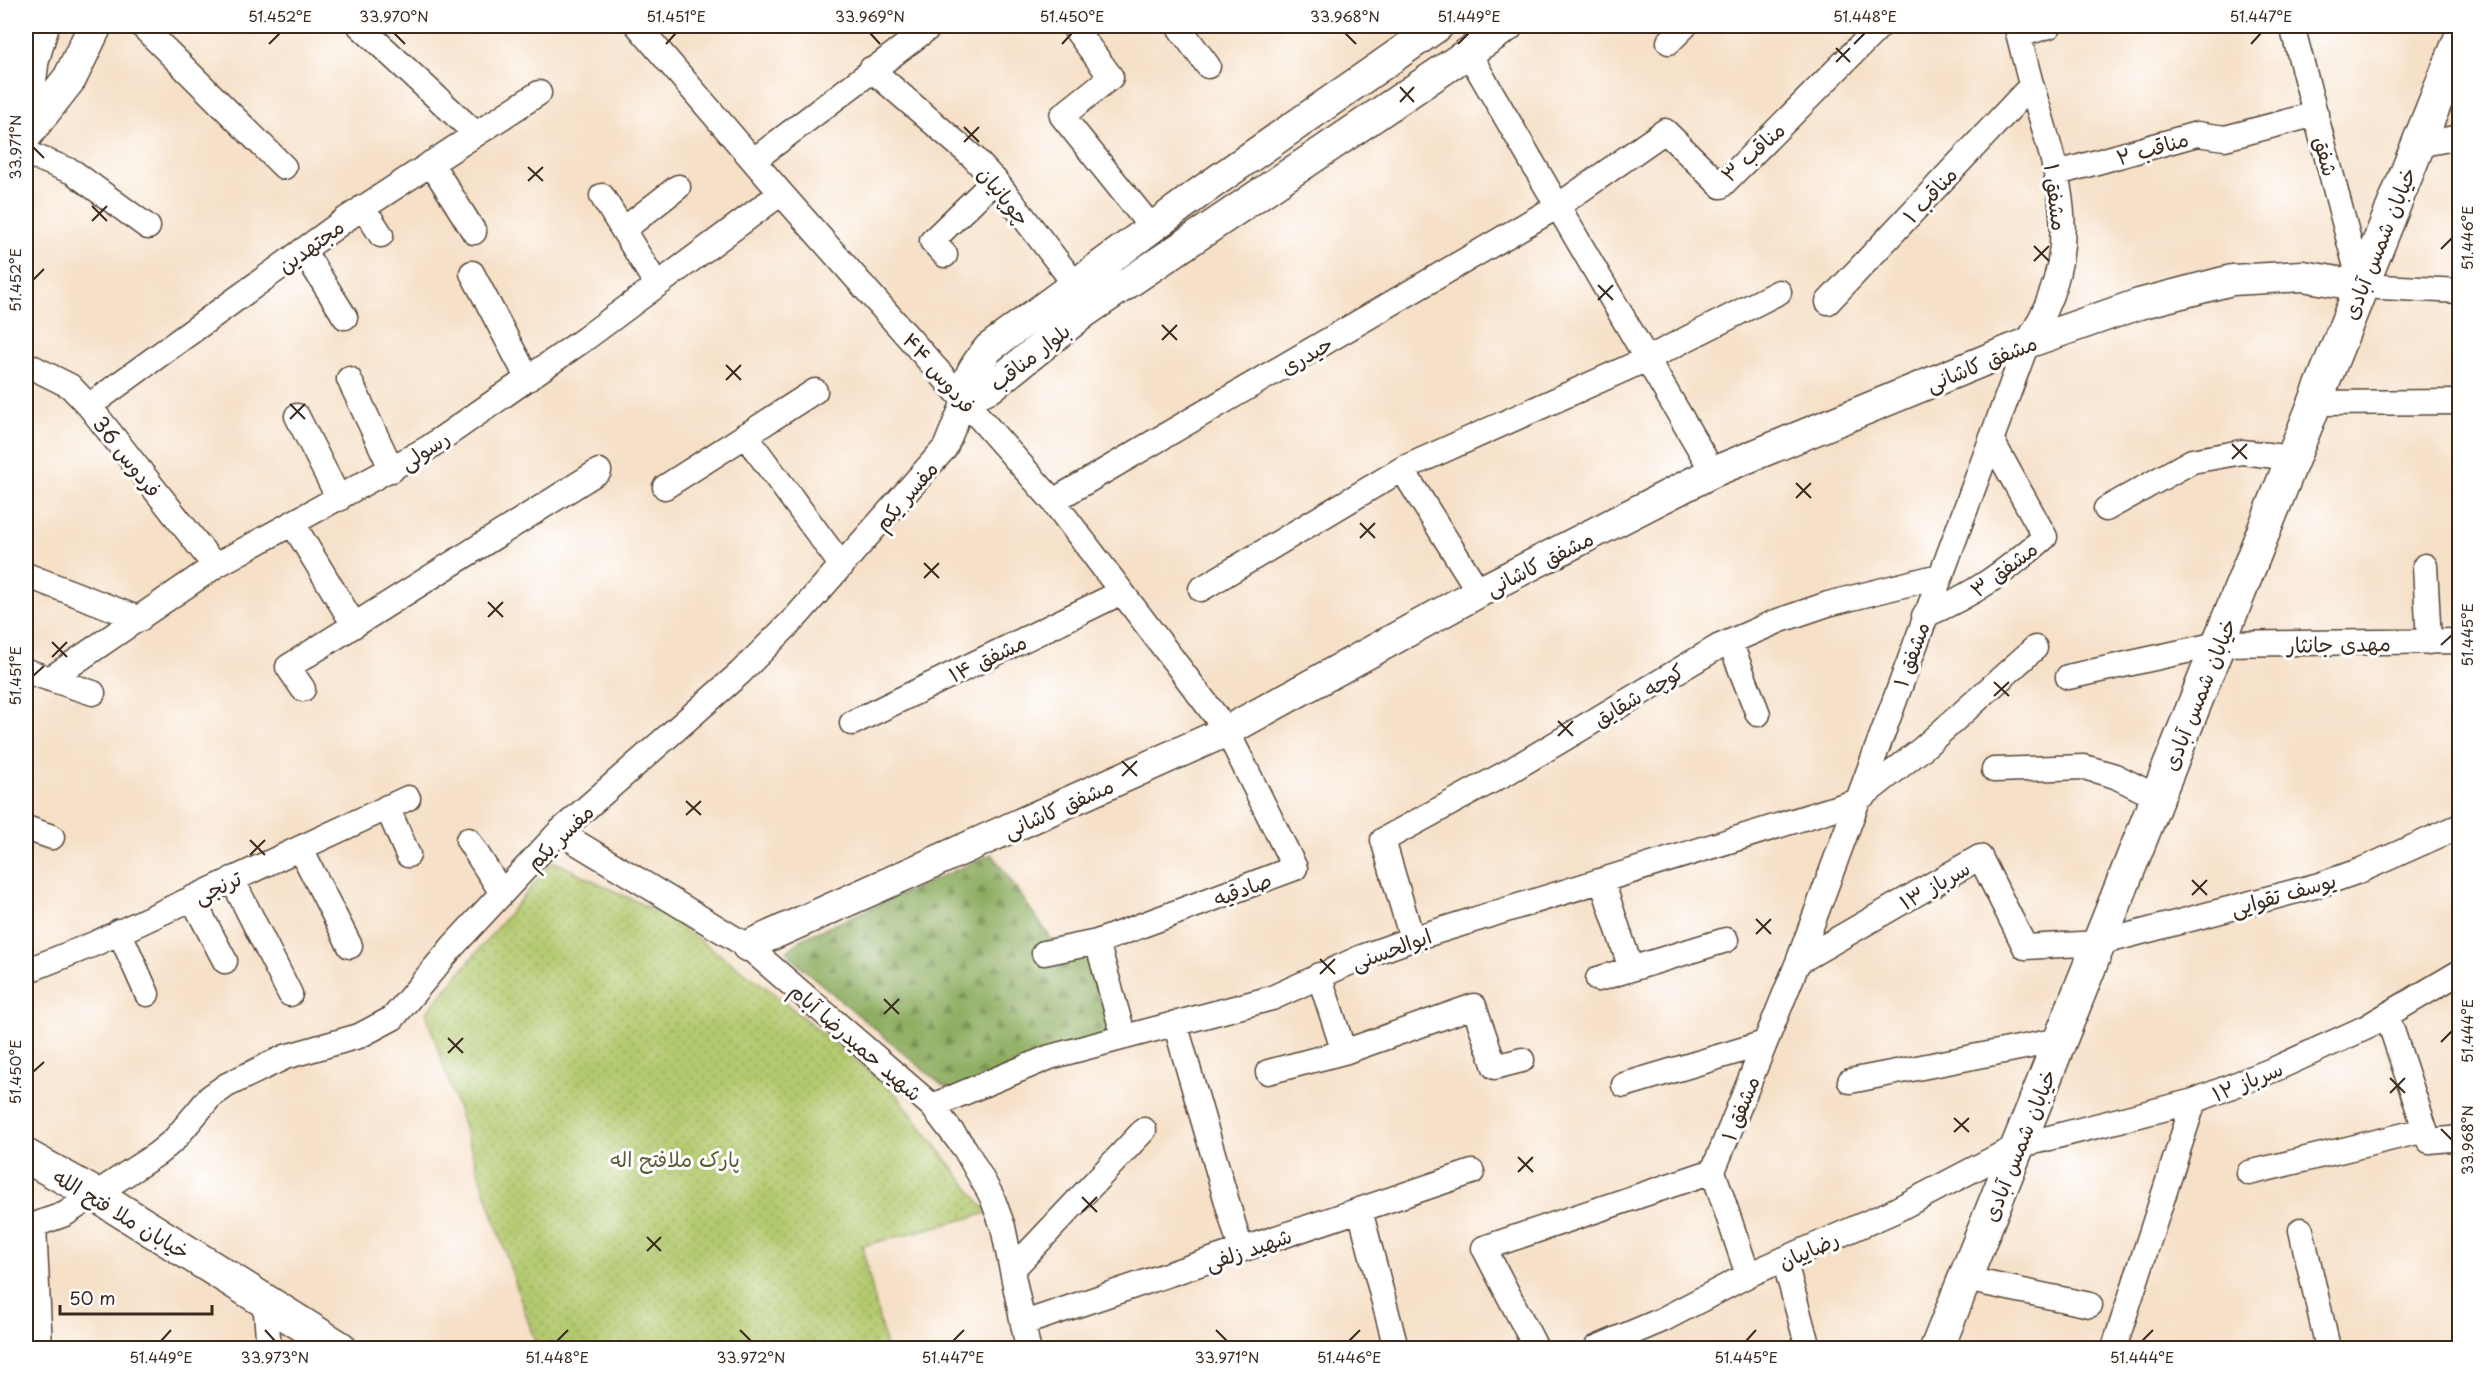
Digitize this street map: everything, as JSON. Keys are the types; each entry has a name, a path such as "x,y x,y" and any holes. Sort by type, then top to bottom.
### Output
{"main road":[{"path":"26,107 32,61 42,26"},
{"path":"26,134 70,78 95,26"},
{"name":"خیابان شمس آبادی","path":"1937,1348 2460,40"},
{"path":"32,61 47,77 56,80 70,78"},
{"name":"خیابان ملا فتح الله","path":"26,1156 96,1195 340,1348"}],"street":[{"path":"142,26 284,167"},
{"path":"360,26 476,134"},
{"name":"فردوس ۴۴","path":"638,26 781,193 1053,501 1227,731"},
{"path":"754,160 929,26"},
{"path":"1073,26 1112,77 1062,116 1152,228"},
{"path":"1178,26 1208,66"},
{"name":"بلوار مناقب","path":"964,399 966,382 972,367 989,348 1074,283 1438,26"},
{"name":"بلوار مناقب","path":"964,399 991,387 1085,312 1508,26"},
{"name":"مناقب ۳","path":"1558,206 1665,131 1721,186 1880,26"},
{"path":"2017,30 2049,26"},
{"name":"شفق","path":"2292,26 2361,286"},
{"name":"مشفق ۱","path":"1713,1171 1798,962 1855,802 2027,343 2045,315 2056,282 2064,220 2058,173 2031,86 2017,30"},
{"path":"1469,54 1713,472"},
{"name":"چوپانیان","path":"871,69 950,135 995,180 1074,283"},
{"name":"مناقب ۱","path":"1828,302 2031,86"},
{"name":"مجتهدین","path":"89,406 363,207 539,93"},
{"name":"مناقب ۲","path":"2058,173 2197,134 2225,138 2316,114"},
{"path":"2417,145 2460,137"},
{"path":"26,153 73,172 148,227"},
{"path":"431,163 474,232"},
{"path":"945,255 933,241 995,180"},
{"path":"623,230 678,187"},
{"name":"رسولی","path":"50,679 215,566 392,470 528,379 781,193"},
{"path":"602,196 657,285"},
{"name":"حیدری","path":"1053,501 1558,206"},
{"path":"363,207 381,235"},
{"path":"303,250 345,317"},
{"path":"472,273 528,379"},
{"name":"مشفق کاشانی","path":"747,946 1227,731 1479,592 1713,472 2027,343 2139,304 2232,280 2303,276 2361,286"},
{"path":"2361,286 2460,291"},
{"path":"1201,589 1402,469 1647,359 1779,292"},
{"name":"فردوس 36","path":"26,364 70,386 89,406 215,566"},
{"path":"349,379 392,470"},
{"path":"664,487 815,391"},
{"name":"مفسر یکم","path":"30,1227 65,1214 157,1154 174,1140 210,1096 228,1085 285,1057 359,1036 393,1018 453,946 559,832 740,673 842,566 945,448 964,399"},
{"path":"2314,403 2460,402"},
{"path":"297,416 339,499"},
{"path":"745,435 842,566"},
{"name":"مشفق ۳","path":"1924,616 1964,598 2004,573 2045,537 1991,439"},
{"path":"2106,509 2192,461 2242,452 2292,458"},
{"path":"1402,469 1479,592"},
{"path":"303,689 288,667 599,471"},
{"path":"293,524 354,625"},
{"path":"2425,566 2428,642"},
{"path":"26,575 140,619"},
{"name":"کوچه شقایق","path":"1412,939 1383,840 1508,772 1657,682 1730,642 1828,604 1939,576"},
{"name":"مشفق ۱۴","path":"852,723 1122,592"},
{"name":"مهدی جانثار","path":"2068,677 2218,644 2460,641"},
{"path":"1730,642 1758,714"},
{"path":"1855,802 1930,742 2035,648"},
{"path":"26,671 93,693"},
{"name":"صادقیه","path":"1044,953 1097,942 1295,868 1227,731"},
{"path":"1994,770 2084,767 2115,776 2157,797"},
{"name":"ترنجی","path":"26,971 94,944 398,802 408,855"},
{"name":"ابوالحسنی","path":"932,1106 1050,1057 1272,998 1319,975 1412,939 1855,802"},
{"name":"یوسف تقوایی","path":"2100,943 2319,885 2359,871 2460,826"},
{"path":"26,828 52,837"},
{"name":"شهید حمیدرضا آبام","path":"559,832 747,946 932,1106 965,1149 992,1197 1012,1270 1028,1348"},
{"path":"468,840 502,893"},
{"path":"300,848 350,946"},
{"name":"سرباز ۱۳","path":"1798,962 1980,857 2025,947 2100,943"},
{"path":"232,879 290,994"},
{"path":"1602,881 1631,969"},
{"path":"192,898 225,961"},
{"path":"119,931 147,993"},
{"path":"1598,979 1726,940"},
{"path":"1097,942 1124,1037"},
{"name":"سرباز ۱۲","path":"2018,1146 2194,1101 2322,1049 2387,1015 2460,972"},
{"path":"1319,975 1344,1052"},
{"path":"1268,1072 1344,1052 1474,1005 1494,1067 1522,1060"},
{"path":"2387,1015 2429,1141 2460,1138"},
{"path":"1175,1023 1241,1250"},
{"path":"1850,1081 2061,1040"},
{"path":"1624,1085 1765,1043"},
{"path":"2115,1348 2194,1101"},
{"path":"1012,1270 1144,1130"},
{"path":"2248,1173 2425,1130"},
{"name":"رضاییان","path":"1596,1348 1662,1320 1748,1275 1893,1212 2018,1146"},
{"path":"1536,1348 1484,1248 1713,1171 1748,1275"},
{"name":"شهید زلفی","path":"1024,1323 1472,1172"},
{"path":"1360,1210 1396,1348"},
{"path":"30,1227 32,1319 40,1348"},
{"path":"2301,1230 2328,1348"},
{"path":"1784,1259 1808,1348"},
{"path":"1965,1279 2090,1305"},
{"path":"265,1301 269,1348"}],"green space":[{"path":"992,854 1057,947 1094,945 1119,1035 955,1091 942,1085 801,967 787,951 802,939"},
{"name":"پارک ملافتح اله","path":"553,861 664,915 767,988 895,1093 988,1213 862,1246 886,1348 537,1348 426,1013"}]}
